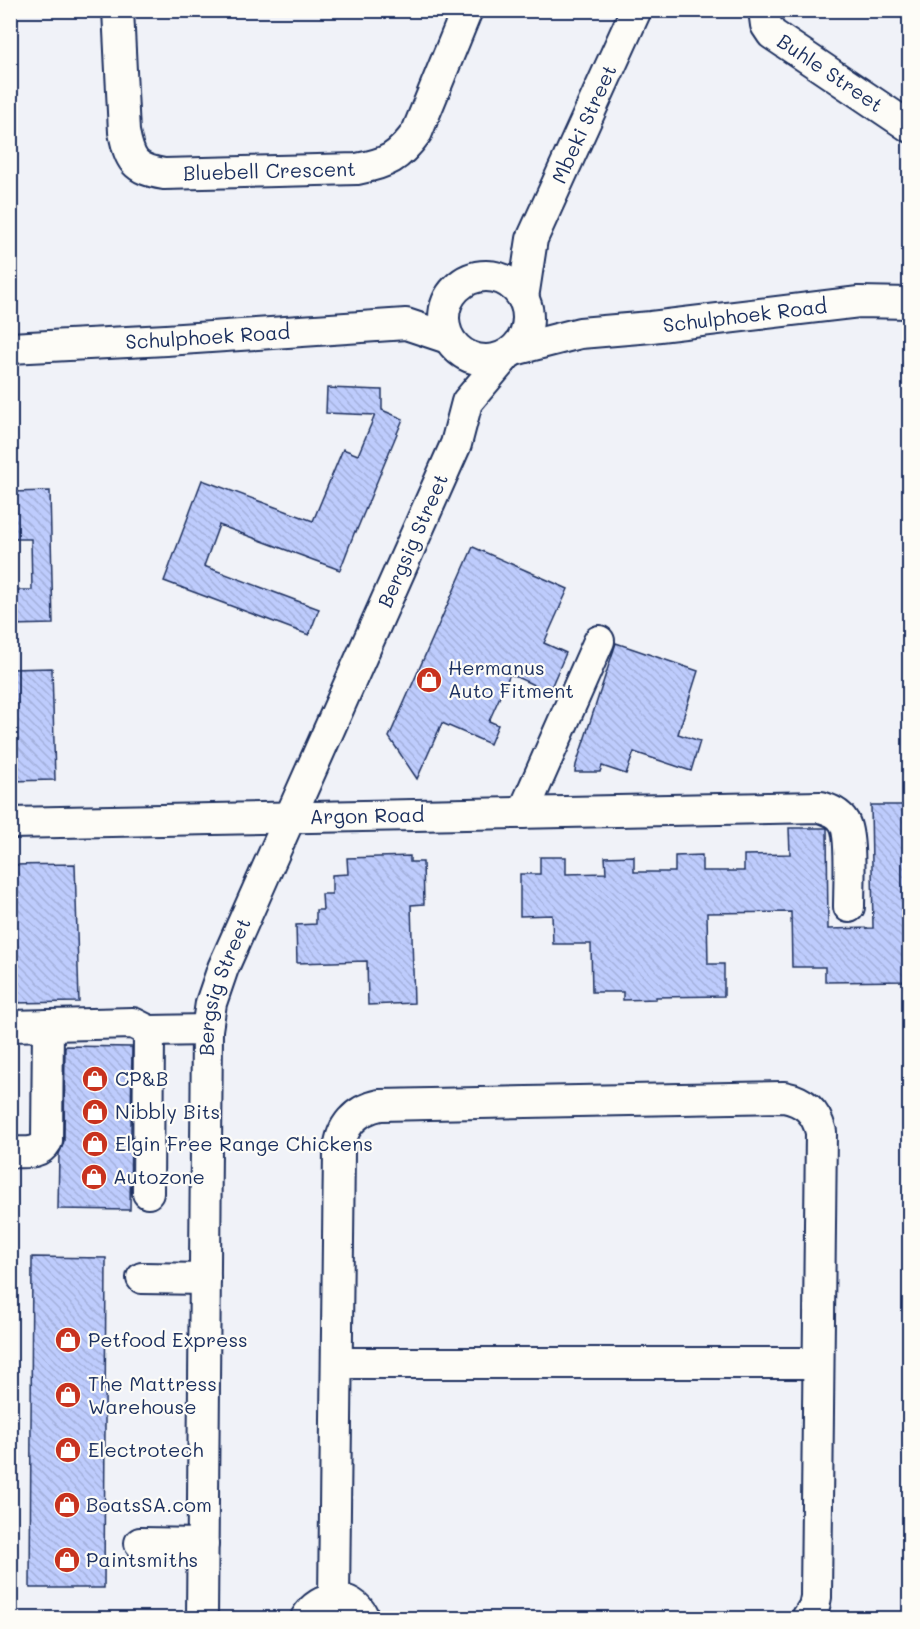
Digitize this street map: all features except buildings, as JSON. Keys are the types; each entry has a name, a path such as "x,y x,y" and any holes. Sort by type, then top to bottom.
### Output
{"street":[{"name":"Bluebell Crescent","path":"118,10 124,132 128,149 131,158 138,165 148,171 164,174 357,169 379,165 390,160 406,148 417,132 458,14"},
{"name":"Mbeki Street","path":"525,302 532,239 636,10"},
{"name":"Buhle Street","path":"764,10 766,25 772,34 909,127"},
{"name":"Mbeki Street","path":"485,276 532,239"},
{"path":"485,276 509,282 517,289 525,302 529,318 523,340 509,354 491,361 466,356 452,343 444,325 447,301 453,291 474,278 485,276"},
{"name":"Schulphoek Road","path":"10,348 406,324 447,301"},
{"path":"525,302 580,333"},
{"name":"Schulphoek Road","path":"509,354 580,333 651,327 859,302 909,303"},
{"name":"Schulphoek Road","path":"406,324 452,343"},
{"name":"Bergsig Street","path":"452,343 467,402"},
{"name":"Bergsig Street","path":"202,1618 207,1030 211,1003 216,985 289,818 456,444 467,402 509,354"},
{"path":"523,813 599,641"},
{"name":"Argon Road","path":"10,823 821,807 839,816 847,829 849,907"},
{"path":"10,1026 133,1023 149,1031 207,1030"},
{"path":"10,1152 36,1151 41,1149 47,1141 48,1025"},
{"path":"148,1193 149,1031"},
{"path":"334,1599 340,1141 349,1122 362,1111 380,1105 784,1097 806,1105 814,1113 821,1132 816,1597 814,1607 807,1618"},
{"path":"142,1278 205,1279"},
{"path":"337,1363 818,1362"},
{"path":"140,1543 202,1544"},
{"path":"306,1618 317,1605 334,1599 350,1603 364,1618"}],"place":[{"name":"Hermanus Auto Fitment","path":"429,680"},
{"name":"CP&B","path":"95,1079"},
{"name":"Nibbly Bits","path":"95,1112"},
{"name":"Elgin Free Range Chickens","path":"95,1144"},
{"name":"Autozone","path":"94,1177"},
{"name":"Petfood Express","path":"68,1340"},
{"name":"The Mattress Warehouse","path":"68,1395"},
{"name":"Electrotech","path":"68,1450"},
{"name":"BoatsSA.com","path":"67,1505"},
{"name":"Paintsmiths","path":"67,1560"}]}
